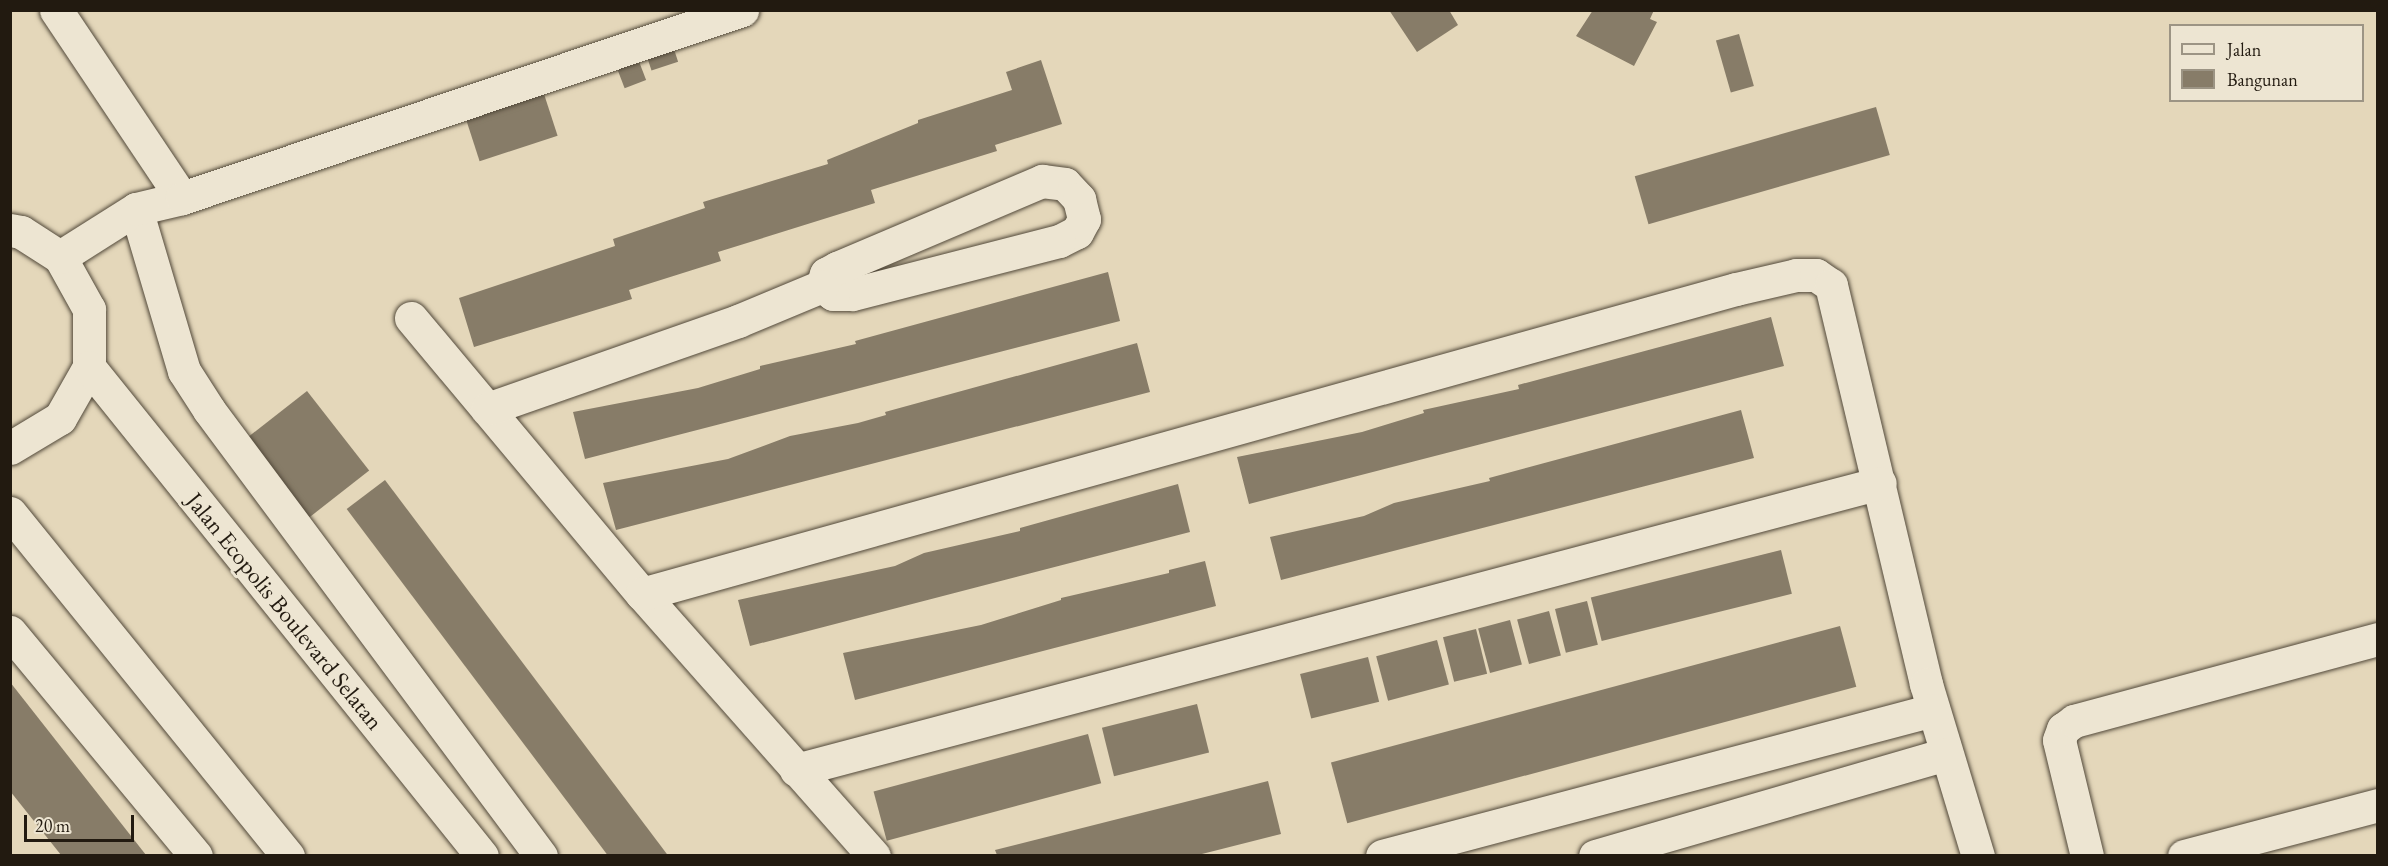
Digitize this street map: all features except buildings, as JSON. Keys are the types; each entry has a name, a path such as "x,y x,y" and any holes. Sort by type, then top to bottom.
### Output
{"street":[{"path":"56,10 182,198"},
{"path":"60,257 136,209 182,198 742,10"},
{"path":"487,409 738,321 822,286 826,274 837,268 1042,181 1065,184 1079,199 1084,219 1077,232 1059,241 852,294 833,294 822,286"},
{"path":"136,209 166,323 184,371 208,410 541,855"},
{"path":"10,230 21,231 60,257 89,309 89,368 60,418 10,448"},
{"path":"642,594 1725,292 1806,274 1825,279 1831,285 1933,710 1978,855"},
{"path":"411,318 642,594 796,770 874,855"},
{"name":"Jalan Ecopolis Boulevard Selatan","path":"89,368 482,855"},
{"path":"796,770 1880,483"},
{"path":"10,513 288,855"},
{"path":"10,632 196,855"},
{"path":"2088,855 2059,740 2063,729 2087,717 2378,639"},
{"path":"1382,855 1933,710"},
{"path":"1595,855 1947,754"},
{"path":"2184,855 2378,805"}]}
